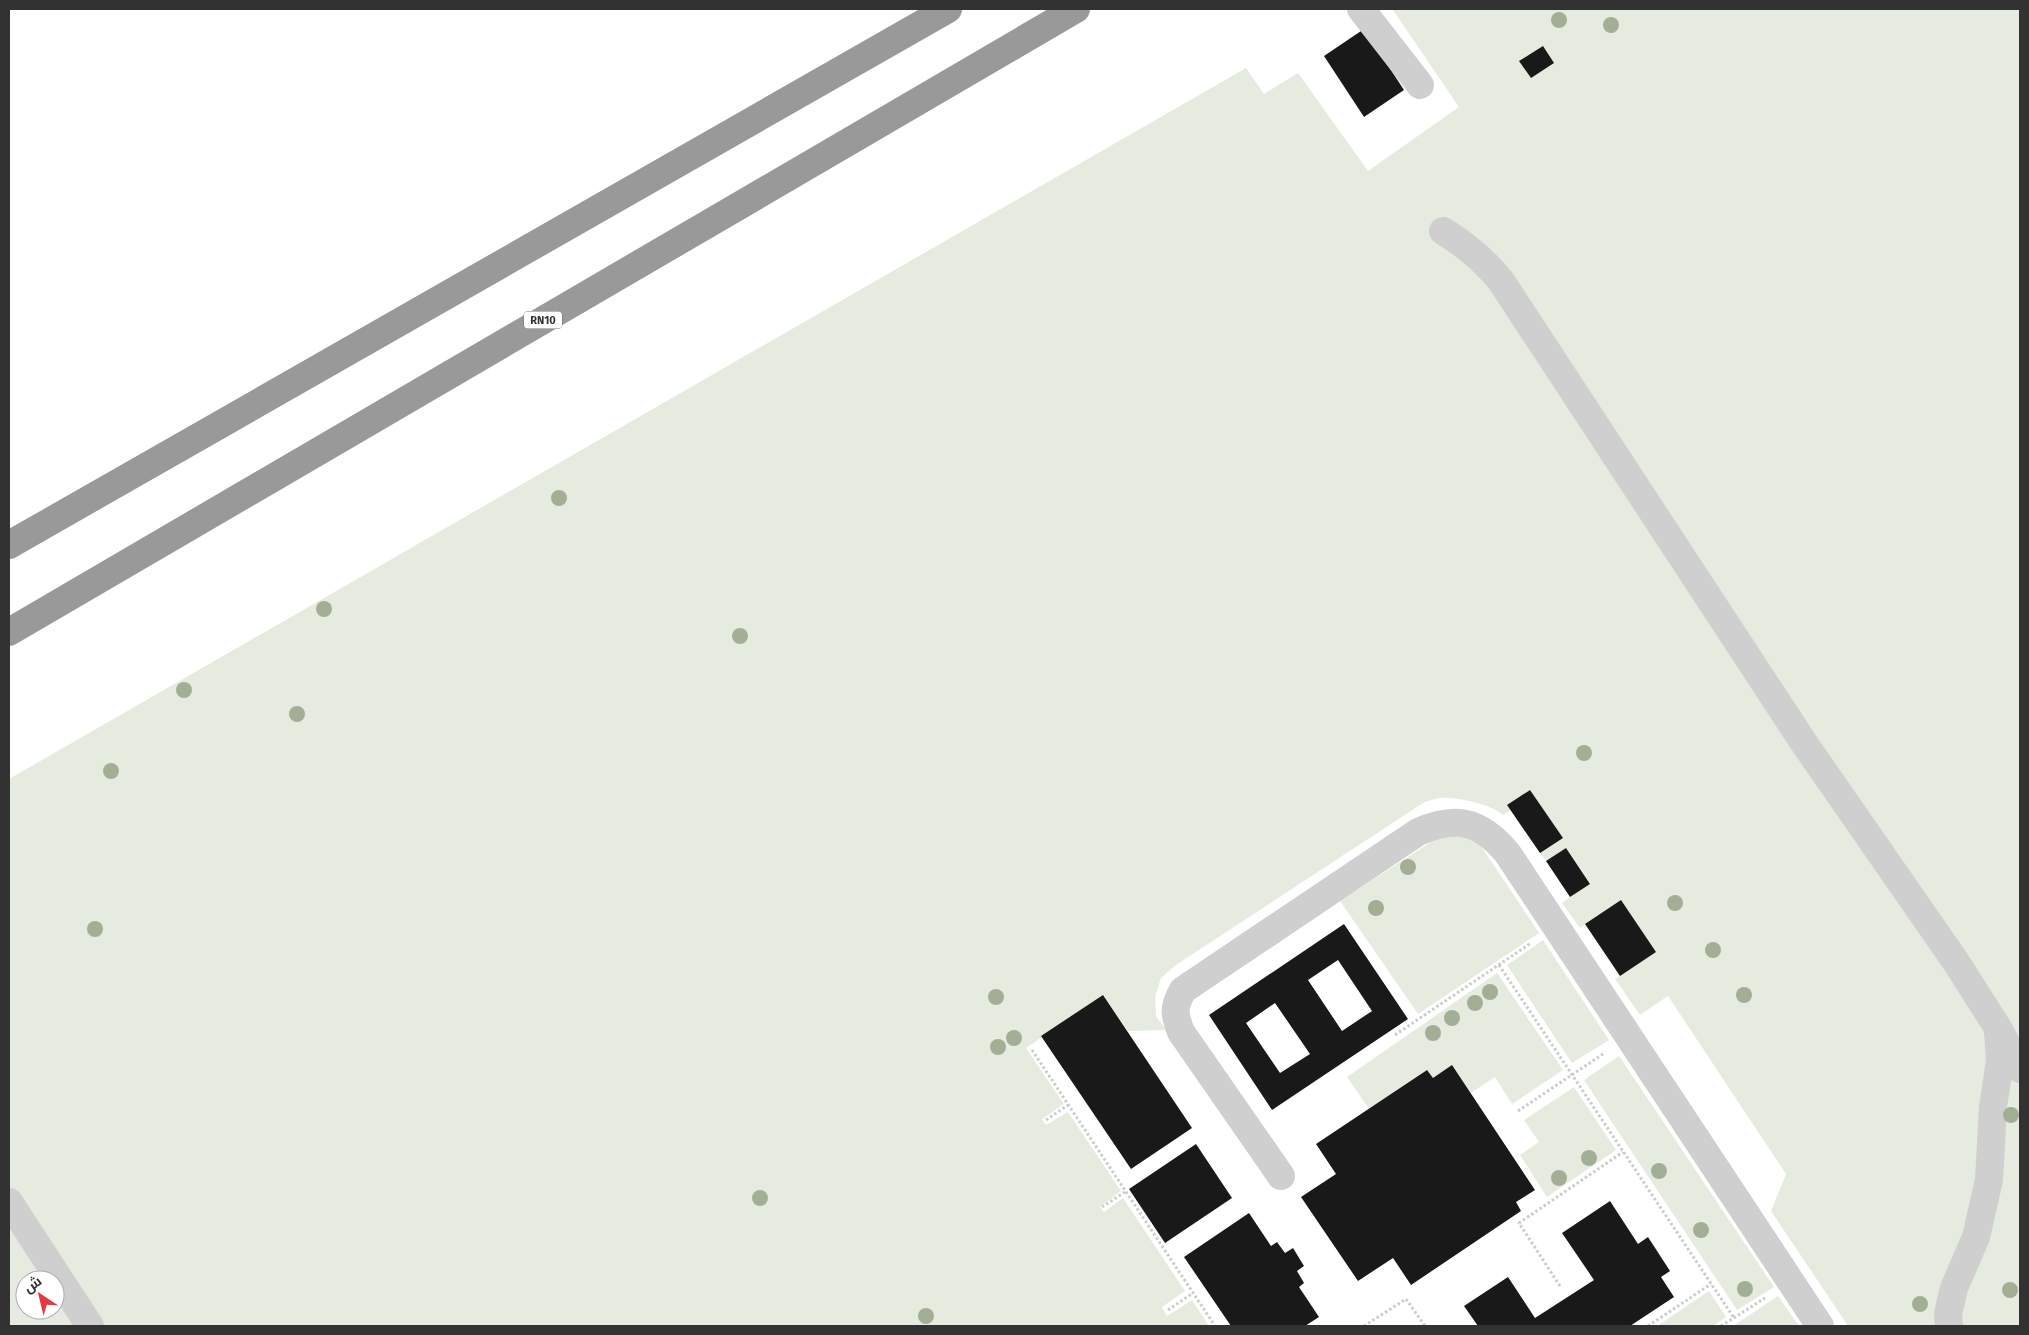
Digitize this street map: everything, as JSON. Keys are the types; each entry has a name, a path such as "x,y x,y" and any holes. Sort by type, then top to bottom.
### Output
{"highway":[{"path":"9,545 948,9"},
{"name":"RN10","path":"9,632 1076,9"}],"lane":[{"path":"1361,9 1420,85"},
{"path":"1443,231 1472,250 1501,281 1804,743 1956,962 1998,1028 2020,1069"},
{"path":"1281,1176 1181,1032 1175,1018 1175,1003 1183,990 1418,832 1436,824 1457,822 1477,827 1495,838 1508,854 1820,1326"},
{"path":"1949,1326 1948,1314 1954,1288 1976,1237 1989,1180 1993,1107 2000,1061 1998,1028"},
{"path":"9,1202 90,1326"}],"path":[{"path":"1395,1035 1556,926"},
{"path":"1499,964 1734,1318"},
{"path":"1518,1111 1629,1037"},
{"path":"1032,1050 1215,1326"},
{"path":"1046,1120 1068,1105"},
{"path":"1560,1286 1518,1223 1623,1151"},
{"path":"1102,1207 1125,1192"},
{"path":"1721,1326 1790,1282"},
{"path":"1648,1326 1711,1284"},
{"path":"1168,1310 1193,1293"},
{"path":"1364,1326 1406,1299 1425,1326"}],"shaded area":[{"path":"2020,9 2020,1326 1848,1326 1771,1211 1786,1174 1668,996 1640,1015 1615,979 1656,952 1621,900 1580,928 1562,903 1590,883 1566,848 1546,861 1540,853 1562,838 1530,790 1508,805 1511,810 1503,815 1482,804 1463,800 1438,798 1423,803 1176,965 1161,978 1155,997 1156,1016 1166,1030 1128,1031 1103,995 1026,1048 1064,1104 1042,1119 1046,1125 1068,1112 1121,1191 1100,1207 1104,1212 1123,1198 1185,1291 1162,1307 1167,1316 1192,1300 1209,1326 9,1326 9,779 1246,68 1264,94 1298,73 1368,171 1459,107 1393,10"},
{"path":"1464,835 1481,846 1539,933 1418,1014 1340,901 1434,840 1446,836"},
{"path":"1543,940 1609,1040 1572,1063 1507,965"},
{"path":"1497,973 1563,1070 1512,1104 1495,1077 1471,1093 1452,1066 1433,1078 1426,1070 1369,1109 1347,1077"},
{"path":"1619,1056 1774,1287 1737,1310 1584,1080"},
{"path":"1574,1087 1616,1150 1547,1197 1520,1155 1539,1142 1524,1120"},
{"path":"1709,1291 1726,1317 1713,1326 1657,1326"},
{"path":"1778,1296 1799,1326 1733,1326"}],"building":[{"path":"1364,29 1404,90 1364,117 1324,56"},
{"path":"1543,46 1554,63 1531,78 1519,61"},
{"path":"1530,790 1563,838 1540,853 1507,805"},
{"path":"1566,848 1590,884 1570,897 1546,861"},
{"path":"1621,900 1656,952 1620,976 1585,924"},
{"path":"1344,924 1408,1019 1272,1110 1209,1015","holes":["1338,960 1372,1011 1342,1031 1308,980","1275,1003 1310,1054 1280,1073 1246,1023"]},
{"path":"1103,995 1192,1128 1131,1169 1041,1036"},
{"path":"1452,1065 1535,1190 1516,1202 1521,1211 1411,1285 1393,1258 1358,1281 1301,1197 1336,1174 1316,1144 1427,1070 1433,1078"},
{"path":"1196,1144 1232,1198 1165,1243 1129,1189"},
{"path":"1610,1201 1638,1244 1648,1237 1670,1271 1661,1277 1674,1297 1630,1326 1478,1326 1464,1306 1508,1277 1535,1318 1594,1280 1562,1233"},
{"path":"1249,1213 1271,1246 1277,1242 1285,1253 1293,1248 1304,1266 1297,1271 1304,1283 1299,1287 1319,1317 1305,1326 1231,1326 1184,1257"}]}
